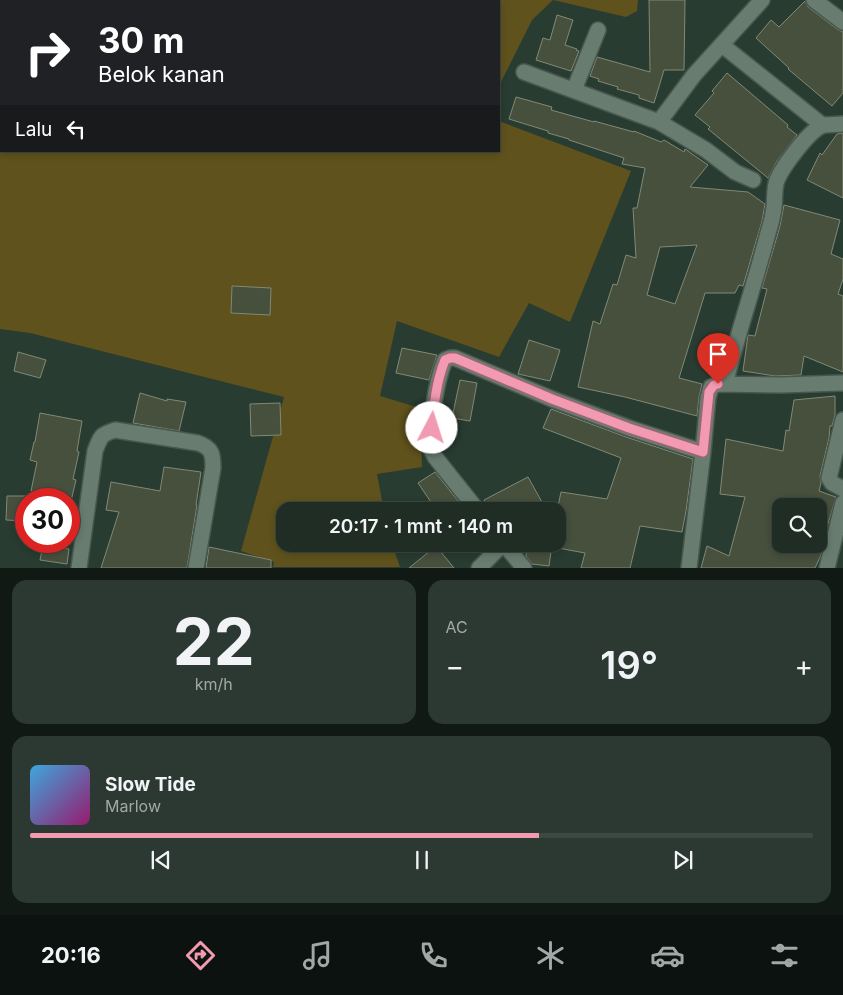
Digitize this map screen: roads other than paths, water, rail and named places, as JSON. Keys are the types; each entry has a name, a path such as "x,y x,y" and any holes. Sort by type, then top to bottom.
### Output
{"street":[{"path":"659,122 694,75 762,0"},
{"path":"814,0 843,22"},
{"path":"574,90 598,30"},
{"path":"722,45 821,124"},
{"path":"524,72 659,122 706,150 735,172 753,180"},
{"path":"725,384 734,346 772,219 775,187 778,179 789,161 816,129 823,125 843,124"},
{"path":"471,502 435,457 431,449 435,398 442,367 445,360 450,358 455,358 629,428 703,452"},
{"path":"689,568 709,392 714,385 843,383"},
{"path":"843,420 829,478 832,483 843,489"},
{"path":"79,568 95,451 103,434 115,430 198,443 211,451 214,468 196,568"},
{"path":"827,568 843,503"},
{"path":"479,568 496,552"},
{"path":"511,552 524,568"}]}
